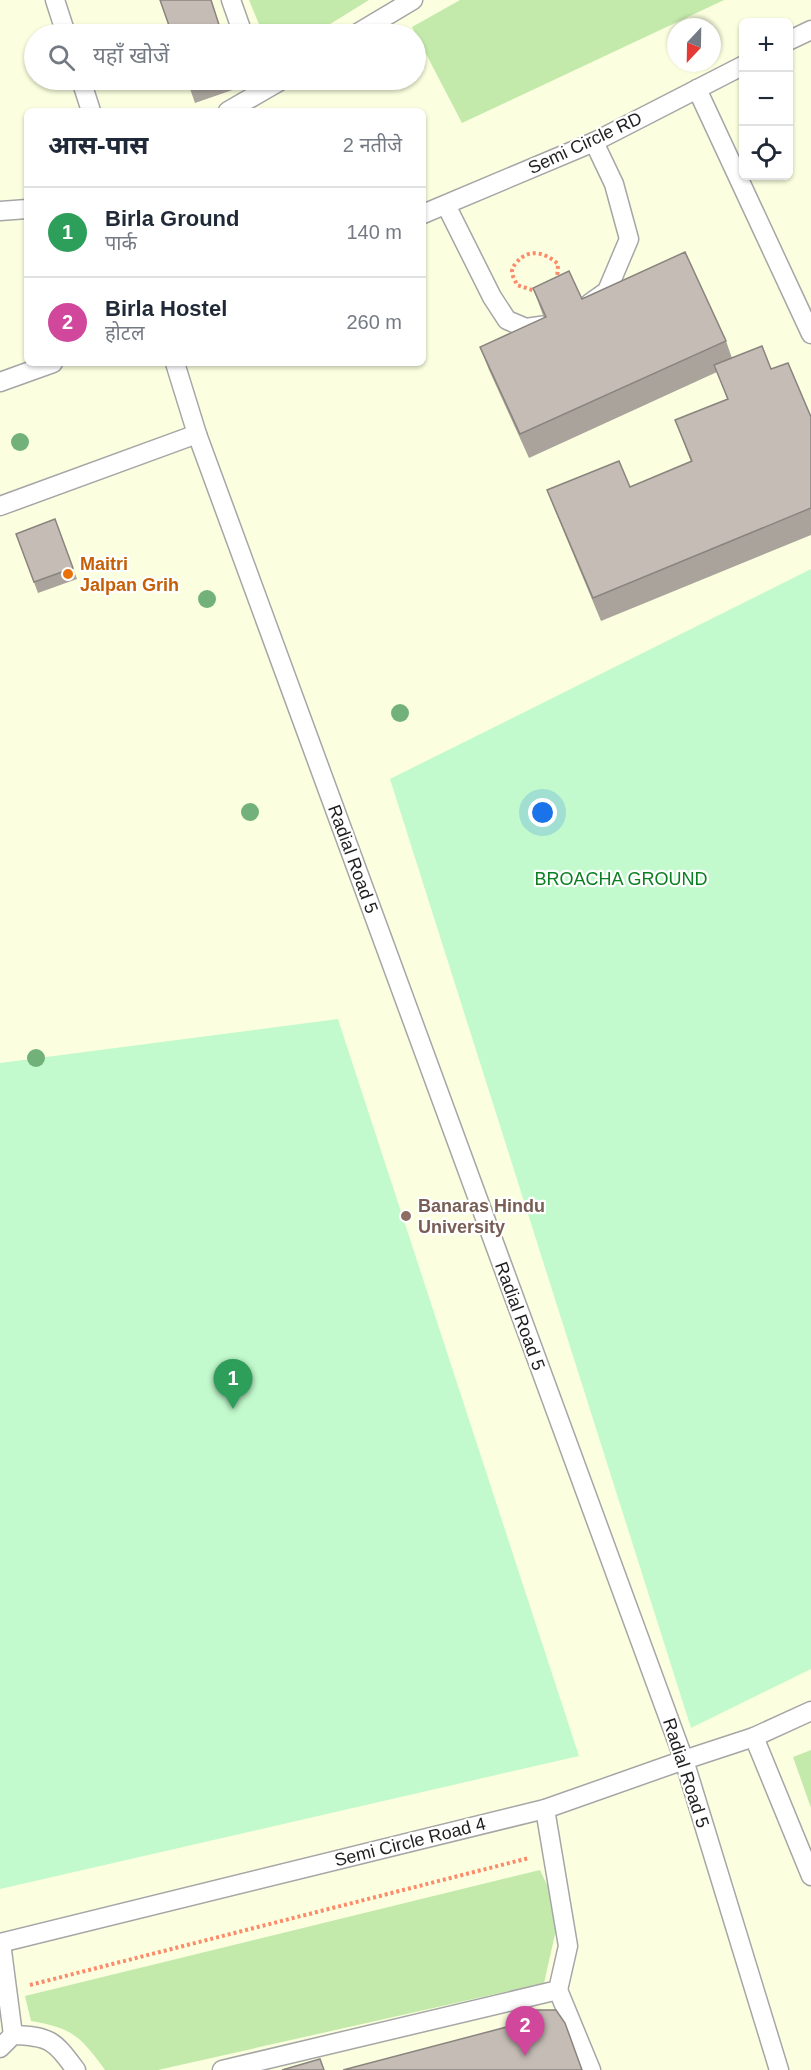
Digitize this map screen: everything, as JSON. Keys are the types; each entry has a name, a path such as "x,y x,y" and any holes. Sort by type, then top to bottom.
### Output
{"lane":[{"path":"55,0 63,24"},
{"path":"231,0 239,24"},
{"path":"373,24 413,0"},
{"path":"793,39 811,30"},
{"name":"Semi Circle RD","path":"426,213 594,142 739,68"},
{"path":"697,89 811,334"},
{"path":"84,90 90,108"},
{"path":"232,108 256,90"},
{"path":"584,308 607,291 629,239 614,184 594,142"},
{"path":"446,205 492,297 507,320 526,328 548,325"},
{"path":"0,211 24,208"},
{"path":"0,382 45,366"},
{"name":"Radial Road 5","path":"176,366 197,435 684,1760 779,2070"},
{"path":"0,506 197,435"},
{"name":"Semi Circle Road 4","path":"1,1943 545,1809 754,1737 811,1711"},
{"path":"754,1737 811,1876"},
{"path":"545,1809 568,1946 558,1990 591,2070"},
{"path":"1,1943 13,2035"},
{"path":"222,2070 284,2063 558,1990"},
{"path":"0,2048 13,2035 37,2035 58,2046 76,2070"}],"path":[{"path":"542,293 517,285 512,274 513,267 521,256 530,252 541,253 558,264 556,282 552,288"},
{"path":"8,1991 553,1852"}],"shaded area":[{"name":"Banaras Hindu University","path":"0,0 811,0 811,2070 0,2070"}],"green space":[{"path":"249,0 369,0 330,24 259,24"},
{"path":"460,0 724,0 686,18 667,18 667,27 462,123 426,54 426,24 417,24"},
{"name":"BROACHA GROUND","path":"811,569 811,1669 691,1728 390,779"},
{"path":"338,1019 579,1756 0,1889 0,1063"},
{"path":"811,1750 811,1808 793,1757"},
{"path":"540,1870 560,1912 544,1983 158,2070 105,2070 89,2049 75,2036 57,2027 31,2021 25,1996"}],"building":[{"path":"160,0 211,0 219,24 168,24"},
{"path":"685,252 726,341 520,434 480,347 546,317 533,288 569,271 582,299"},
{"path":"762,346 771,369 788,363 811,417 811,508 593,598 547,490 619,461 630,487 692,461 675,420 728,399 714,365"},
{"path":"55,519 73,568 34,582 16,534"},
{"path":"534,2010 556,2010 565,2023 582,2070 343,2070 518,2024"},
{"path":"320,2059 324,2070 282,2070"}],"place":[{"name":"Maitri Jalpan Grih","path":"68,574"},
{"name":"Banaras Hindu University","path":"406,1216"},
{"name":"Birla Ground","path":"233,1409"},
{"name":"Birla Hostel","path":"525,2056"}]}
